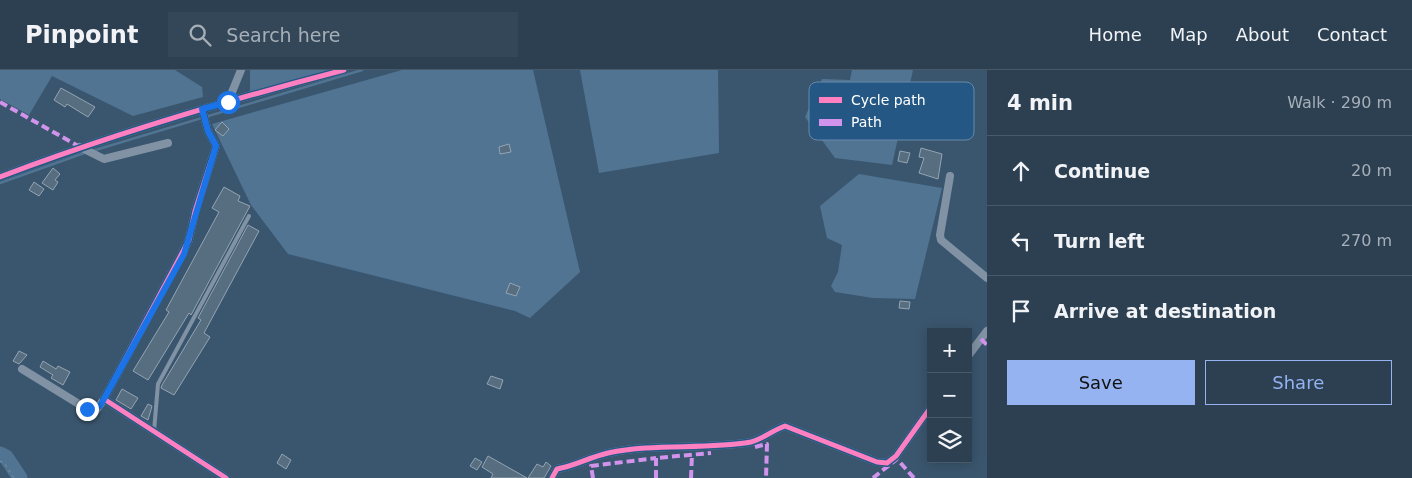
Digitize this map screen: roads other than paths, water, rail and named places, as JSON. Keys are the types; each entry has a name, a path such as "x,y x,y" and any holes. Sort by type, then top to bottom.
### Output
{"street":[{"path":"228,102 241,70"},
{"path":"0,177 84,149 204,114 228,102 344,70"},
{"path":"22,369 87,409 97,408 104,399 189,240 198,202 216,146 204,114"},
{"path":"84,149 104,159 168,143"},
{"path":"950,176 940,234 941,240 987,278"},
{"path":"972,351 987,331"},
{"path":"104,399 226,478"},
{"path":"552,478 556,469 580,464 608,453 753,441 786,426 877,462 887,463 896,456 927,413"}],"lane":[{"path":"154,431 158,384 249,216"}],"water":[{"path":"0,70 175,70 202,87 203,97 133,116 52,76 29,115 0,99"},
{"path":"250,70 333,70 250,92"},
{"path":"402,70 533,70 580,272 530,318 515,311 288,254 251,205 212,124"},
{"path":"580,70 718,70 719,153 599,173"},
{"path":"852,70 913,70 910,82 821,82 822,79 850,80"},
{"path":"809,108 809,122 805,117"},
{"path":"822,140 898,140 892,165 835,158"},
{"path":"859,174 942,188 915,299 873,298 835,292 831,286 838,272 842,245 827,238 820,206"}],"waterway":[{"path":"92,151 362,70"},
{"path":"0,183 87,152"},
{"path":"0,454 6,457 20,478"}]}
